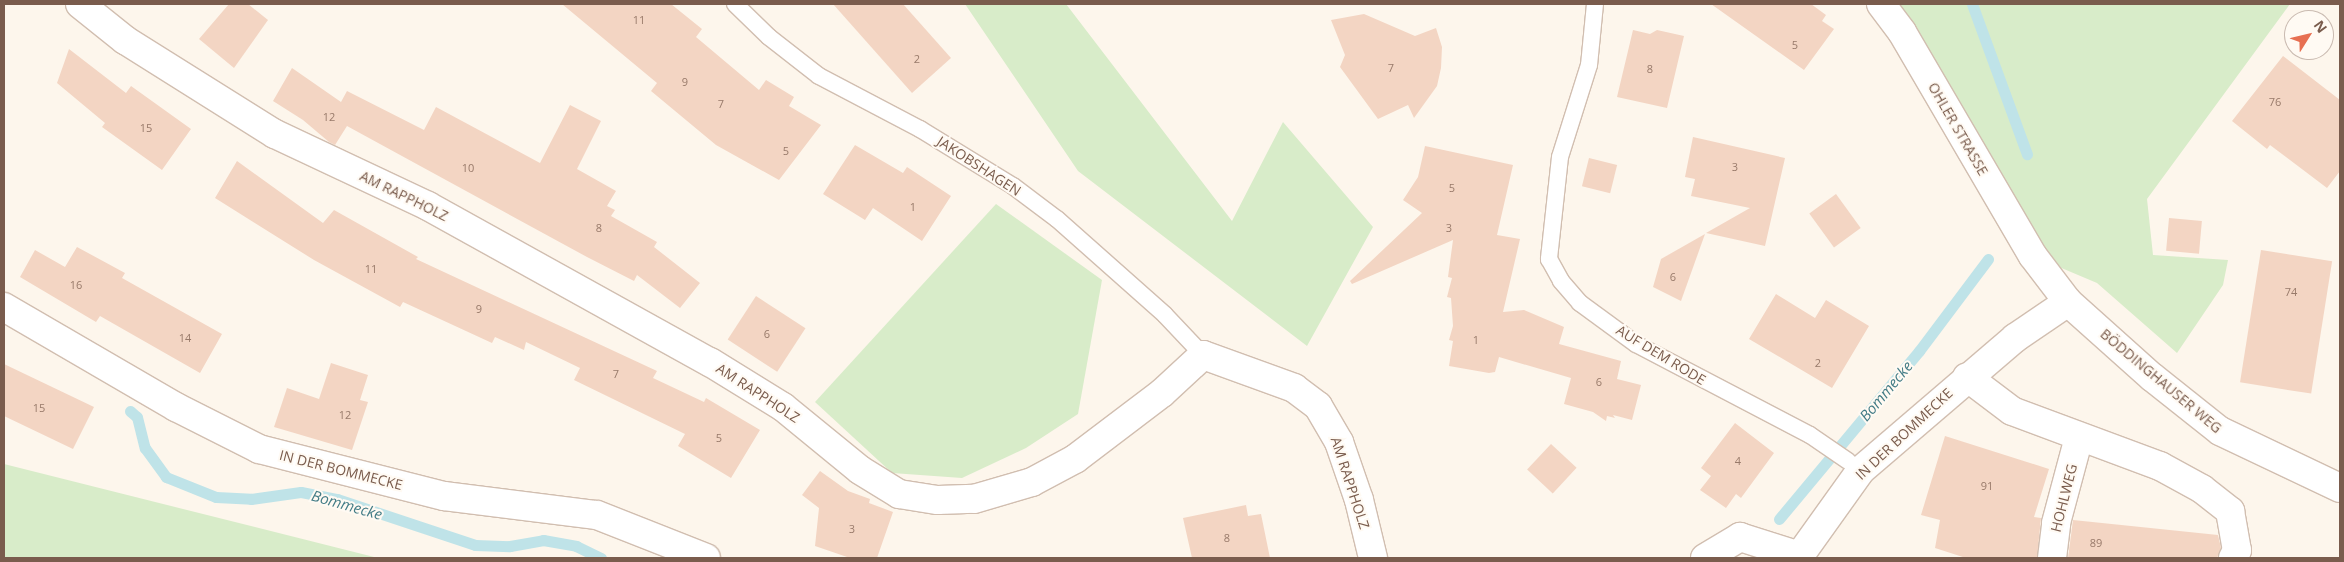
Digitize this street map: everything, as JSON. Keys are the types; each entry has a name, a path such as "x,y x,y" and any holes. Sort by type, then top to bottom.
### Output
{"street":[{"name":"AM RAPPHOLZ","path":"80,4 125,40 275,134 428,206 710,362 783,407 860,470 899,494 938,500 974,499 1032,482 1075,459 1162,393 1202,355 1294,388 1318,406 1339,442 1359,500 1373,558"},
{"name":"OHLER STRASSE","path":"1881,4 1907,41 2033,256"},
{"name":"BÖDDINGHAUSER WEG","path":"2033,256 2068,302 2152,377 2220,431 2340,488"},
{"name":"IN DER BOMMECKE","path":"1705,558 1740,537 1798,556 1855,466 2015,338 2068,302"},
{"name":"IN DER BOMMECKE","path":"4,307 176,407 259,449 444,496 597,515 706,558"},
{"path":"1967,377 2012,411 2160,466 2202,489 2230,510 2238,550 2233,558"},
{"name":"HOHLWEG","path":"2052,558 2056,523 2079,437"}],"lane":[{"name":"JAKOBSHAGEN","path":"735,4 768,38 820,76 920,128 1013,186 1057,219 1165,315 1202,355"},
{"name":"AUF DEM RODE","path":"1594,4 1589,65 1560,157 1549,259 1561,281 1580,303 1636,344 1810,435 1855,466"}],"green space":[{"path":"965,4 1066,4 1232,221 1283,122 1373,227 1307,346 1078,171"},
{"path":"1881,4 2290,4 2147,199 2153,255 2228,260 2223,285 2177,353 2097,283 2033,256"},
{"path":"996,204 1102,280 1078,414 1026,448 962,478 892,473 815,402"},
{"path":"4,464 378,558 4,558"}],"building":[{"path":"229,4 248,4 268,20 234,68 199,39"},
{"path":"562,4 671,4 702,29 696,37 759,90 766,80 794,97 789,106 821,125 779,180 716,145 651,91 657,83"},
{"path":"833,4 903,4 951,58 912,93"},
{"path":"1711,4 1811,4 1826,15 1822,21 1834,29 1804,70"},
{"path":"1364,14 1415,36 1436,28 1442,47 1441,68 1437,86 1414,118 1408,105 1378,119 1340,67 1345,55 1331,20"},
{"path":"1633,30 1650,34 1657,30 1684,36 1667,108 1617,97"},
{"path":"69,49 126,93 131,86 191,129 162,170 102,127 105,123 57,83"},
{"path":"2283,56 2284,60 2288,60 2340,100 2340,171 2327,188 2270,145 2267,149 2232,121"},
{"path":"292,68 341,102 347,91 424,130 436,107 540,163 570,105 601,121 577,169 616,191 607,206 615,210 611,216 657,242 654,247 700,283 680,308 637,275 634,281 587,257 347,126 335,145 329,142 303,120 273,101"},
{"path":"1693,137 1785,158 1765,246 1706,233 1750,208 1691,196 1695,179 1685,177"},
{"path":"855,145 903,173 907,167 951,196 922,241 873,208 865,220 823,194"},
{"path":"1425,146 1513,165 1497,235 1520,239 1503,312 1524,310 1564,327 1559,344 1621,361 1617,379 1641,385 1632,420 1613,415 1615,418 1607,416 1606,421 1593,412 1564,404 1571,378 1499,357 1495,372 1489,373 1449,366 1453,341 1449,340 1453,326 1451,298 1447,297 1452,278 1448,277 1453,240 1352,284 1350,281 1422,213 1403,200 1418,177"},
{"path":"1589,158 1617,165 1610,193 1582,186"},
{"path":"237,161 323,223 334,210 418,257 416,259 657,371 653,378 704,402 706,398 760,430 731,478 678,446 685,434 574,380 580,368 526,342 524,350 495,337 492,343 403,302 400,307 314,260 215,198"},
{"path":"1836,194 1861,228 1834,247 1809,213"},
{"path":"2169,218 2202,221 2199,254 2166,251"},
{"path":"1705,234 1681,301 1653,287 1661,259"},
{"path":"77,247 125,273 122,278 222,334 200,373 100,316 96,322 20,277 35,250 65,267"},
{"path":"2261,250 2332,261 2311,394 2240,382"},
{"path":"1776,294 1815,318 1826,300 1869,326 1832,388 1749,339"},
{"path":"756,296 805,328 777,372 728,340"},
{"path":"331,363 368,375 360,400 368,402 352,450 274,427 287,388 319,399"},
{"path":"4,364 94,407 73,449 4,416"},
{"path":"1735,423 1774,453 1741,498 1736,494 1726,508 1700,490 1711,476 1701,468"},
{"path":"1945,436 2049,469 2034,517 2041,518 2037,558 1966,558 1935,548 1940,520 1921,515"},
{"path":"1551,444 1577,468 1553,493 1527,470"},
{"path":"820,471 848,491 870,499 869,503 893,512 877,558 850,558 815,546 819,508 802,495"},
{"path":"1246,505 1248,516 1261,514 1270,558 1192,558 1183,518"},
{"path":"2073,520 2218,535 2221,548 2217,558 2068,558"}],"waterway":[{"name":"Bommecke","path":"1972,4 2027,154"},
{"name":"Bommecke","path":"1779,519 1919,351 1988,259"},
{"name":"Bommecke","path":"130,411 137,417 145,448 166,477 216,497 251,499 301,492 337,499 475,545 510,546 543,540 576,546 601,558"}]}
